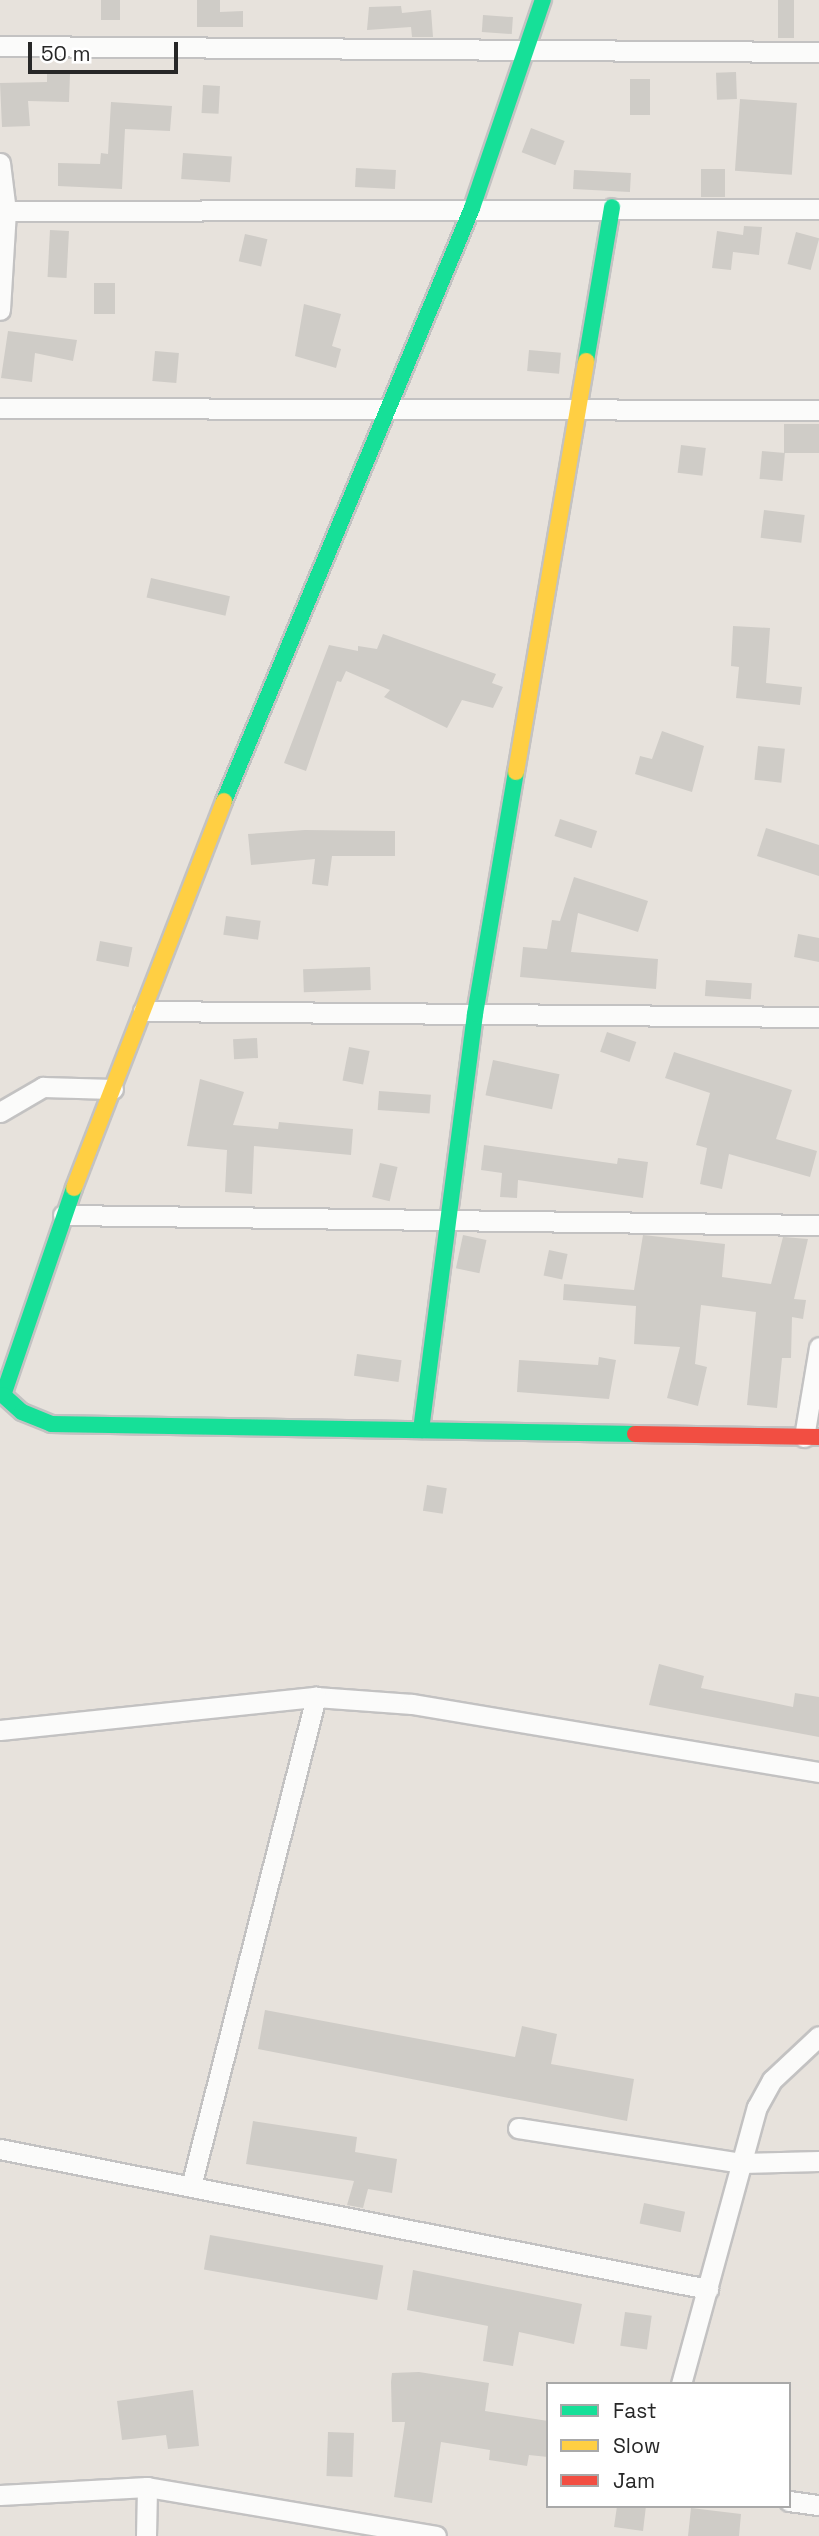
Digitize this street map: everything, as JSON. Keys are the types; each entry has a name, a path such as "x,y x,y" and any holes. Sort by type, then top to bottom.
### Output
{"street":[{"path":"543,0 522,50 472,208 220,811 63,1215 3,1395 22,1412 51,1424 812,1437 819,1347"},
{"path":"0,46 819,52"},
{"path":"0,163 3,211 0,310"},
{"path":"421,1430 475,1014 612,207"},
{"path":"3,211 612,207 819,209"},
{"path":"0,408 390,407 576,412 819,410"},
{"path":"143,1011 819,1017"},
{"path":"0,1112 43,1087 113,1089"},
{"path":"63,1215 819,1225"},
{"path":"0,1730 316,1697 412,1704 819,1772"},
{"path":"191,2186 316,1697"},
{"path":"682,2382 757,2107 772,2080 819,2036"},
{"path":"518,2128 742,2163 819,2161"},
{"path":"0,2149 708,2289"},
{"path":"146,2536 147,2487"},
{"path":"0,2495 147,2487 436,2536"},
{"path":"791,2501 819,2505"}],"building":[{"path":"101,0 120,0 120,20 101,20"},
{"path":"197,0 220,0 220,12 243,11 243,27 197,27"},
{"path":"778,0 794,0 794,38 778,38"},
{"path":"401,6 402,13 431,10 433,37 412,37 411,27 367,30 369,7"},
{"path":"483,15 513,17 512,34 482,32"},
{"path":"736,72 737,99 717,100 716,73"},
{"path":"47,73 70,74 69,102 28,101 30,126 2,127 0,83 47,82"},
{"path":"630,79 650,79 650,115 630,115"},
{"path":"203,85 220,86 219,114 202,113"},
{"path":"740,99 797,103 792,175 735,171"},
{"path":"111,102 172,106 170,131 125,129 122,189 58,186 58,163 100,164 101,153 108,154"},
{"path":"531,128 565,141 555,165 522,152"},
{"path":"183,153 232,156 230,182 181,179"},
{"path":"356,168 396,170 395,189 355,187"},
{"path":"701,169 725,169 725,197 701,197"},
{"path":"574,170 631,173 630,192 573,189"},
{"path":"744,226 762,227 759,255 733,252 731,270 712,268 717,231 743,235"},
{"path":"50,230 69,231 67,278 48,277"},
{"path":"796,232 819,238 811,270 787,264"},
{"path":"245,234 267,239 261,266 239,261"},
{"path":"94,283 115,283 115,314 94,314"},
{"path":"304,304 341,314 332,346 341,349 336,368 295,356"},
{"path":"8,331 77,340 73,361 35,353 32,382 1,378"},
{"path":"529,350 561,353 559,374 527,371"},
{"path":"155,351 179,353 176,383 152,381"},
{"path":"784,424 819,424 819,453 784,453"},
{"path":"681,445 706,448 702,476 678,473"},
{"path":"762,451 785,453 782,481 760,479"},
{"path":"764,510 805,515 801,543 761,538"},
{"path":"151,578 230,596 225,616 147,597"},
{"path":"733,626 770,628 766,683 802,687 800,705 736,698 739,667 731,666"},
{"path":"383,634 496,674 492,683 503,687 493,708 462,700 447,728 384,697 390,690 346,671 341,682 337,681 306,771 284,763 329,645 358,651 358,646 377,649"},
{"path":"662,731 704,746 692,792 635,774 640,756 652,759"},
{"path":"758,746 785,749 781,783 754,780"},
{"path":"560,819 597,831 592,848 554,836"},
{"path":"766,828 819,845 819,876 757,856"},
{"path":"305,830 395,831 395,856 332,856 328,886 312,884 315,859 251,865 248,834"},
{"path":"574,877 648,901 638,932 578,913 571,952 658,959 656,989 520,977 523,947 547,949 552,920 560,921"},
{"path":"226,916 261,921 258,940 223,935"},
{"path":"798,934 819,938 819,962 794,957"},
{"path":"100,941 132,947 129,967 96,961"},
{"path":"370,967 371,990 304,992 303,969"},
{"path":"706,980 752,983 751,999 705,996"},
{"path":"607,1032 636,1042 629,1062 600,1052"},
{"path":"257,1038 258,1058 234,1059 233,1039"},
{"path":"349,1047 370,1051 363,1084 343,1080"},
{"path":"674,1052 792,1090 776,1139 817,1151 810,1177 729,1154 722,1189 700,1184 707,1148 696,1145 710,1093 665,1078"},
{"path":"493,1060 560,1074 552,1109 486,1095"},
{"path":"200,1079 244,1092 233,1125 278,1129 279,1122 353,1129 351,1155 254,1146 252,1194 225,1192 227,1150 187,1146"},
{"path":"379,1091 431,1095 430,1114 378,1110"},
{"path":"484,1145 617,1164 618,1158 648,1162 643,1198 518,1180 517,1198 500,1197 502,1173 481,1170"},
{"path":"380,1163 398,1167 390,1201 372,1197"},
{"path":"463,1235 486,1240 479,1273 456,1268"},
{"path":"643,1235 725,1244 722,1277 771,1284 783,1237 808,1239 794,1299 806,1300 803,1319 792,1317 791,1358 782,1358 777,1408 747,1405 756,1312 701,1305 695,1364 707,1367 698,1406 667,1398 680,1347 634,1344 636,1306 563,1300 564,1284 634,1290"},
{"path":"549,1250 568,1254 562,1279 544,1275"},
{"path":"357,1354 402,1360 399,1382 354,1376"},
{"path":"599,1357 616,1360 609,1399 517,1392 519,1360 598,1365"},
{"path":"427,1485 447,1488 443,1514 423,1511"},
{"path":"659,1664 704,1676 701,1688 793,1707 795,1693 819,1697 819,1737 649,1705"},
{"path":"265,2010 515,2057 522,2026 557,2034 551,2064 634,2079 627,2121 258,2049"},
{"path":"253,2121 357,2137 355,2152 397,2159 392,2193 368,2189 363,2208 347,2205 354,2181 246,2164"},
{"path":"644,2203 685,2212 681,2232 640,2224"},
{"path":"210,2235 383,2266 377,2300 204,2269"},
{"path":"413,2270 582,2304 574,2344 519,2332 513,2366 483,2361 488,2326 407,2310"},
{"path":"625,2312 652,2316 647,2349 620,2346"},
{"path":"419,2372 489,2383 485,2411 546,2421 546,2457 529,2455 527,2466 489,2460 490,2450 441,2442 432,2503 394,2497 405,2422 392,2422 392,2373"},
{"path":"193,2390 199,2446 168,2449 166,2435 122,2440 117,2401"},
{"path":"328,2432 354,2433 352,2477 326,2476"},
{"path":"617,2508 646,2508 643,2531 614,2527"},
{"path":"691,2508 741,2514 739,2536 688,2536"}],"traffic: fast":[{"path":"224,801 472,208 543,0"},
{"path":"586,361 612,207"},
{"path":"421,1430 475,1014 516,772"},
{"path":"74,1188 3,1395 22,1412 51,1424 635,1434"}],"traffic: slow":[{"path":"516,772 586,361"},
{"path":"74,1188 224,801"}],"traffic: jam":[{"path":"635,1434 819,1437"}]}
